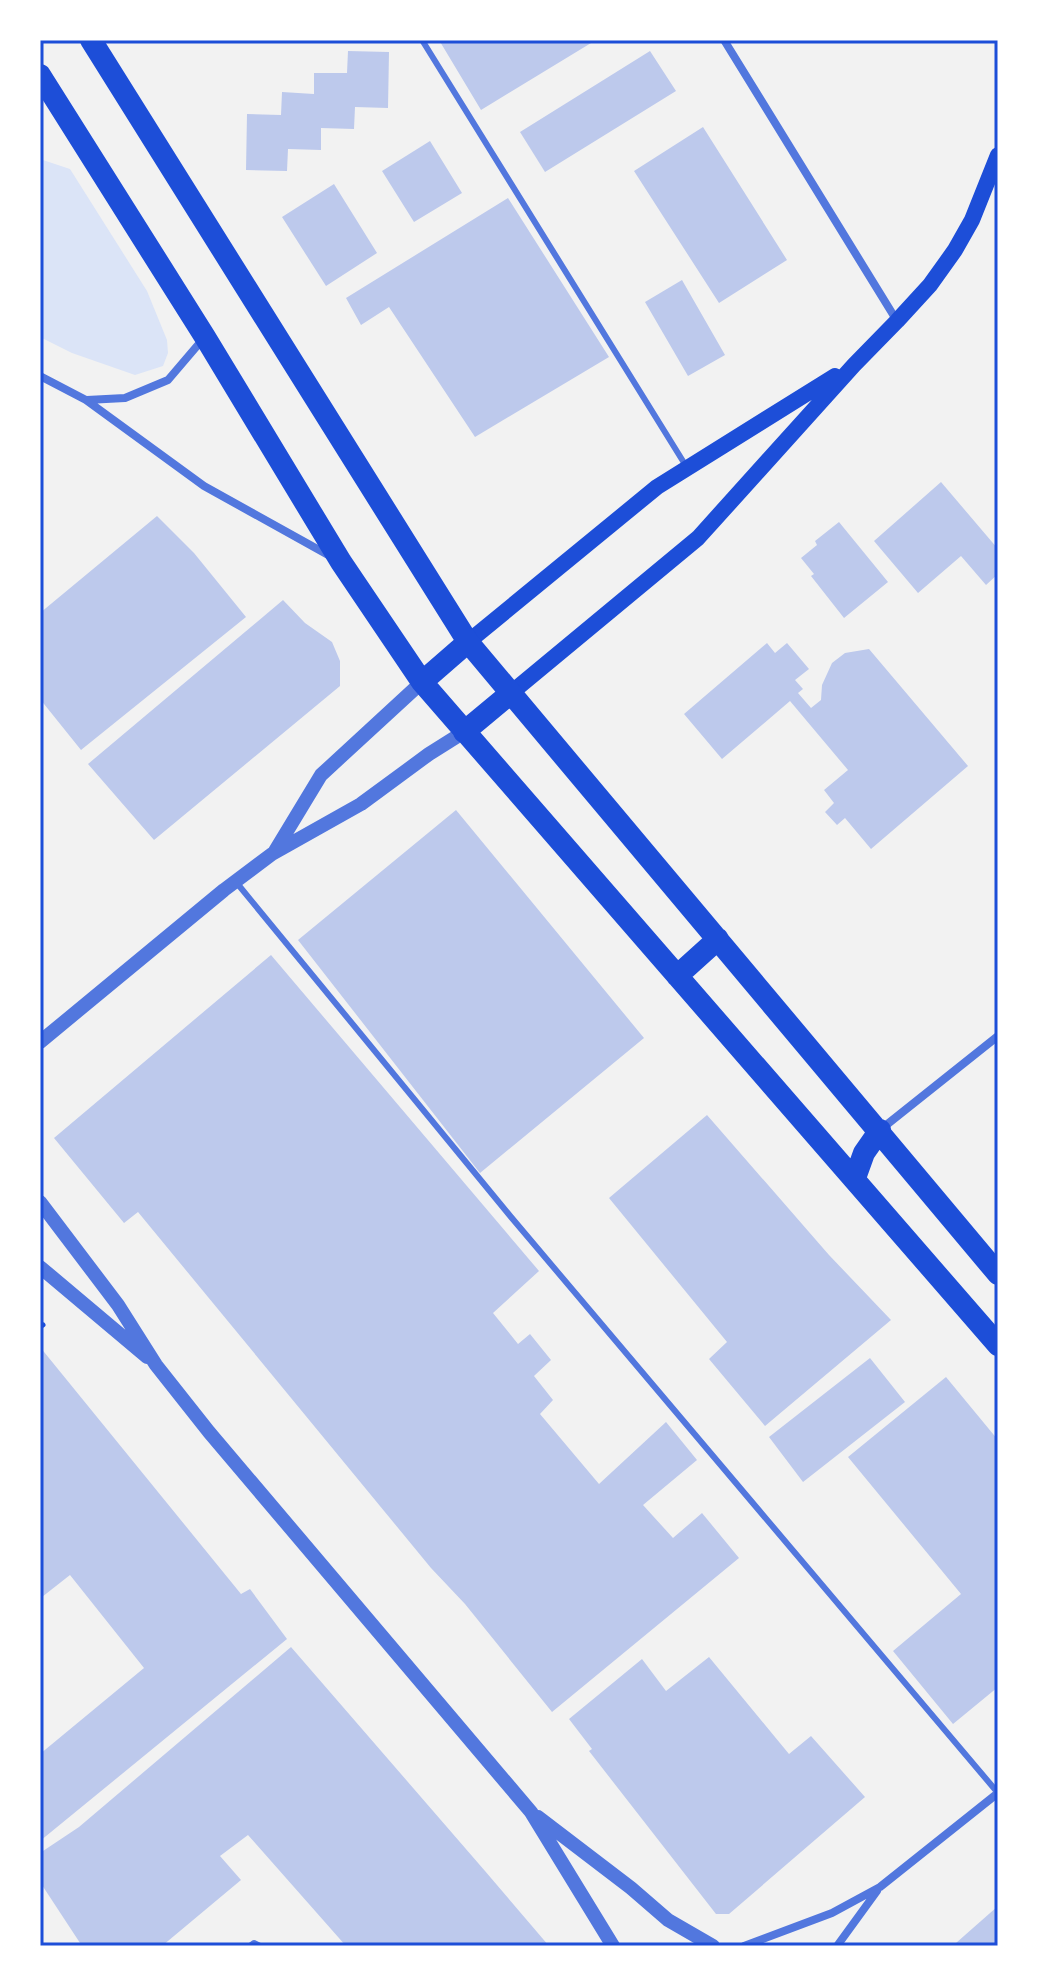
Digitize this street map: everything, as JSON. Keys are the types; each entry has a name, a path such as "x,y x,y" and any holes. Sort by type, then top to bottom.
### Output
{"highway":[{"path":"91,40 468,642 998,1274"},
{"path":"40,75 205,337 341,562 422,682 998,1345"},
{"path":"422,682 468,642"},
{"path":"464,732 511,693"},
{"path":"677,976 718,939"},
{"path":"855,1178 864,1153 880,1130"}],"main road":[{"path":"511,693 698,538 930,285 972,220 998,155"},
{"path":"468,642 657,487 854,365"}],"street":[{"path":"724,40 897,321"},
{"path":"86,400 125,398 168,380 205,337"},
{"path":"40,376 86,400 204,486 341,562"},
{"path":"272,854 321,775 422,682"},
{"path":"40,1042 272,854 361,804 464,732"},
{"path":"880,1130 998,1036"},
{"path":"40,1202 118,1305 156,1365 209,1432 531,1812 613,1946"},
{"path":"40,1267 156,1365"},
{"path":"744,1946 832,1913 880,1887 998,1793"},
{"path":"531,1812 668,1920 713,1946"},
{"path":"837,1946 880,1887"}],"lane":[{"path":"422,40 687,469"},
{"path":"236,882 521,1229 998,1793"},
{"path":"250,1946 254,1943 260,1946"}],"shaded area":[{"path":"40,159 70,169 147,291 167,340 168,353 163,366 135,375 72,353 40,337"}],"building":[{"path":"439,40 596,40 481,110"},
{"path":"348,51 389,52 388,108 355,107 354,129 321,128 321,150 288,149 287,171 246,170 247,114 281,115 282,92 314,94 314,73 347,73"},
{"path":"650,51 676,91 545,172 520,132"},
{"path":"703,127 787,260 719,303 634,171"},
{"path":"430,141 462,193 414,222 382,171"},
{"path":"334,184 377,253 326,286 282,217"},
{"path":"508,198 609,357 475,437 389,307 361,325 346,298"},
{"path":"682,280 725,355 688,376 645,302"},
{"path":"941,482 998,549 998,574 986,585 961,556 918,593 874,541"},
{"path":"157,516 194,553 246,617 81,750 40,699 40,613"},
{"path":"839,522 888,582 844,618 801,558 817,545 815,541"},
{"path":"283,600 305,623 332,642 340,661 340,686 154,840 88,764"},
{"path":"767,643 775,653 787,643 809,669 795,680 803,689 798,693 811,708 821,700 822,685 832,663 845,653 869,649 968,766 871,849 845,818 837,825 825,812 834,803 824,790 848,770 790,701 722,759 684,714"},
{"path":"456,810 644,1038 480,1173 298,940"},
{"path":"271,955 539,1271 493,1313 518,1344 530,1334 551,1360 534,1376 553,1400 540,1414 599,1484 666,1422 697,1460 643,1505 673,1538 702,1513 739,1558 552,1712 138,1212 124,1223 54,1138"},
{"path":"707,1115 829,1255 891,1320 765,1426 709,1359 727,1342 609,1198"},
{"path":"40,1347 241,1594 250,1589 287,1639 40,1841 40,1754 144,1668 70,1575 42,1597 40,1595"},
{"path":"870,1358 905,1402 803,1482 769,1437"},
{"path":"946,1377 998,1440 998,1687 953,1724 893,1651 961,1594 848,1457"},
{"path":"291,1647 549,1946 346,1946 248,1835 220,1856 241,1880 162,1946 82,1946 40,1882 40,1853 79,1827"},
{"path":"709,1657 789,1754 811,1736 865,1797 729,1914 716,1914 589,1751 592,1749 569,1719 642,1659 666,1691"},
{"path":"998,1906 998,1946 958,1946 956,1943"}]}
